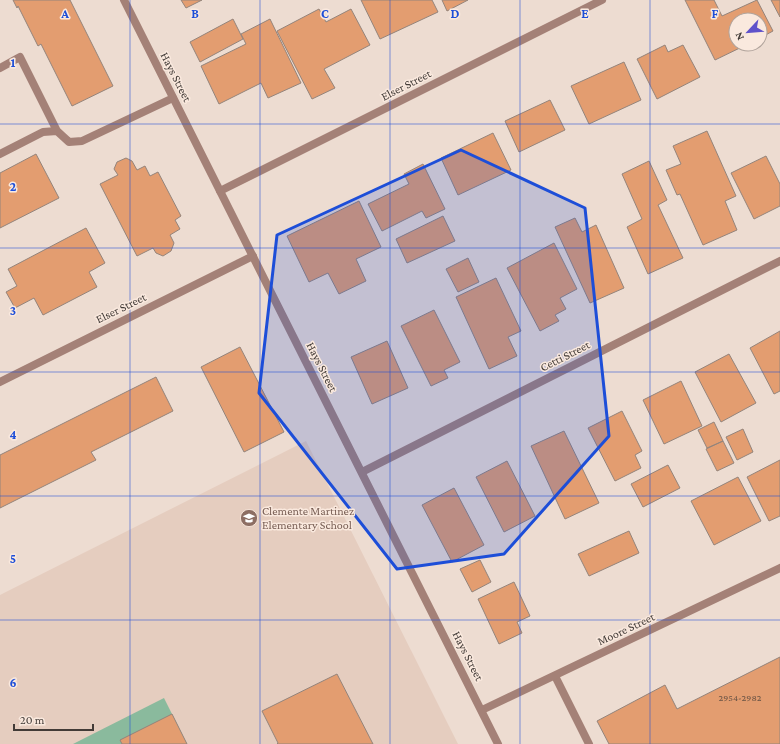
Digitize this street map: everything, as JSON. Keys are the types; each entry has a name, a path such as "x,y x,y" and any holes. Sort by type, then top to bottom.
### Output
{"street":[{"name":"Hays Street","path":"124,0 498,744"},
{"name":"Elser Street","path":"220,191 602,0"},
{"path":"0,68 20,57 57,131 69,142 82,141 173,98"},
{"path":"0,154 43,132 57,131"},
{"name":"Elser Street","path":"0,382 253,256"},
{"name":"Cetti Street","path":"362,472 780,261"},
{"name":"Moore Street","path":"482,710 780,568"},
{"path":"555,676 589,744"}],"highlighted area":[{"path":"461,150 585,208 609,436 504,554 397,569 259,393 277,235"}],"shaded area":[{"name":"Clemente Martinez Elementary School","path":"306,441 458,744 0,744 0,595"}],"green space":[{"path":"164,698 187,744 73,744"}],"building":[{"path":"13,0 70,0 113,86 72,106 41,44 38,46 18,6 17,8"},
{"path":"181,0 202,0 186,8"},
{"path":"361,0 432,0 438,12 380,39"},
{"path":"442,0 468,0 447,11"},
{"path":"685,0 714,0 722,16 728,13 728,52 732,52 715,60"},
{"path":"757,0 763,12 731,12"},
{"path":"771,0 780,0 780,17"},
{"path":"319,9 326,22 351,9 370,45 324,69 335,88 312,99 277,31"},
{"path":"233,19 243,39 200,62 190,42"},
{"path":"270,19 301,83 268,98 261,83 219,104 201,66 246,44 241,34"},
{"path":"768,21 773,31 768,34"},
{"path":"665,45 668,52 683,45 700,77 657,99 637,59"},
{"path":"624,62 641,100 589,124 571,86"},
{"path":"550,100 565,130 519,152 505,121"},
{"path":"707,131 736,196 725,201 737,230 703,245 680,194 677,195 666,170 681,164 673,146"},
{"path":"493,133 511,170 458,195 441,158"},
{"path":"36,154 59,198 0,228 0,173"},
{"path":"766,156 780,184 780,206 754,219 731,173"},
{"path":"126,158 132,161 137,170 145,166 150,176 158,172 181,216 175,220 180,229 170,235 174,243 171,251 163,256 156,253 153,248 137,256 100,184 118,175 114,169 117,162"},
{"path":"649,161 667,200 658,205 683,258 648,274 627,227 642,219 622,174"},
{"path":"423,164 445,209 426,218 422,211 382,231 368,204 409,184 404,174"},
{"path":"359,201 381,247 356,259 366,281 339,294 328,273 309,282 287,236"},
{"path":"443,216 455,241 407,263 396,239"},
{"path":"575,218 582,232 596,225 624,288 590,303 555,227"},
{"path":"86,228 105,263 89,272 97,287 43,315 34,298 15,308 6,292 17,286 8,269"},
{"path":"554,243 577,289 560,298 566,309 555,315 559,321 540,331 507,268"},
{"path":"468,258 479,282 458,292 446,269"},
{"path":"496,278 521,331 508,337 517,356 489,369 456,297"},
{"path":"434,310 460,362 444,370 448,378 431,386 401,326"},
{"path":"780,331 780,391 774,394 750,348"},
{"path":"387,341 408,388 372,404 351,357"},
{"path":"240,347 284,432 244,452 201,367"},
{"path":"729,354 756,403 721,422 695,372"},
{"path":"156,377 173,411 91,452 96,460 0,508 0,455"},
{"path":"681,381 702,426 664,444 643,400"},
{"path":"622,411 642,451 635,455 641,468 615,481 588,428"},
{"path":"714,422 723,441 707,448 698,430"},
{"path":"743,429 753,452 737,460 726,437"},
{"path":"564,431 599,503 565,519 531,446"},
{"path":"723,441 734,463 717,471 706,449"},
{"path":"780,460 780,516 769,521 747,477"},
{"path":"507,461 535,516 504,532 476,477"},
{"path":"668,465 680,488 643,507 631,484"},
{"path":"738,477 761,521 714,545 691,501"},
{"path":"454,488 484,545 452,562 422,505"},
{"path":"629,531 639,553 589,576 578,554"},
{"path":"480,560 491,582 472,592 460,569"},
{"path":"514,582 530,616 517,622 522,633 499,644 478,599"},
{"path":"780,657 780,744 609,744 597,721 665,685 677,709"},
{"path":"337,674 373,744 277,744 278,743 262,711"},
{"path":"172,714 187,744 122,744 120,740"}],"place":[{"name":"Clemente Martinez Elementary School","path":"249,518"}]}
